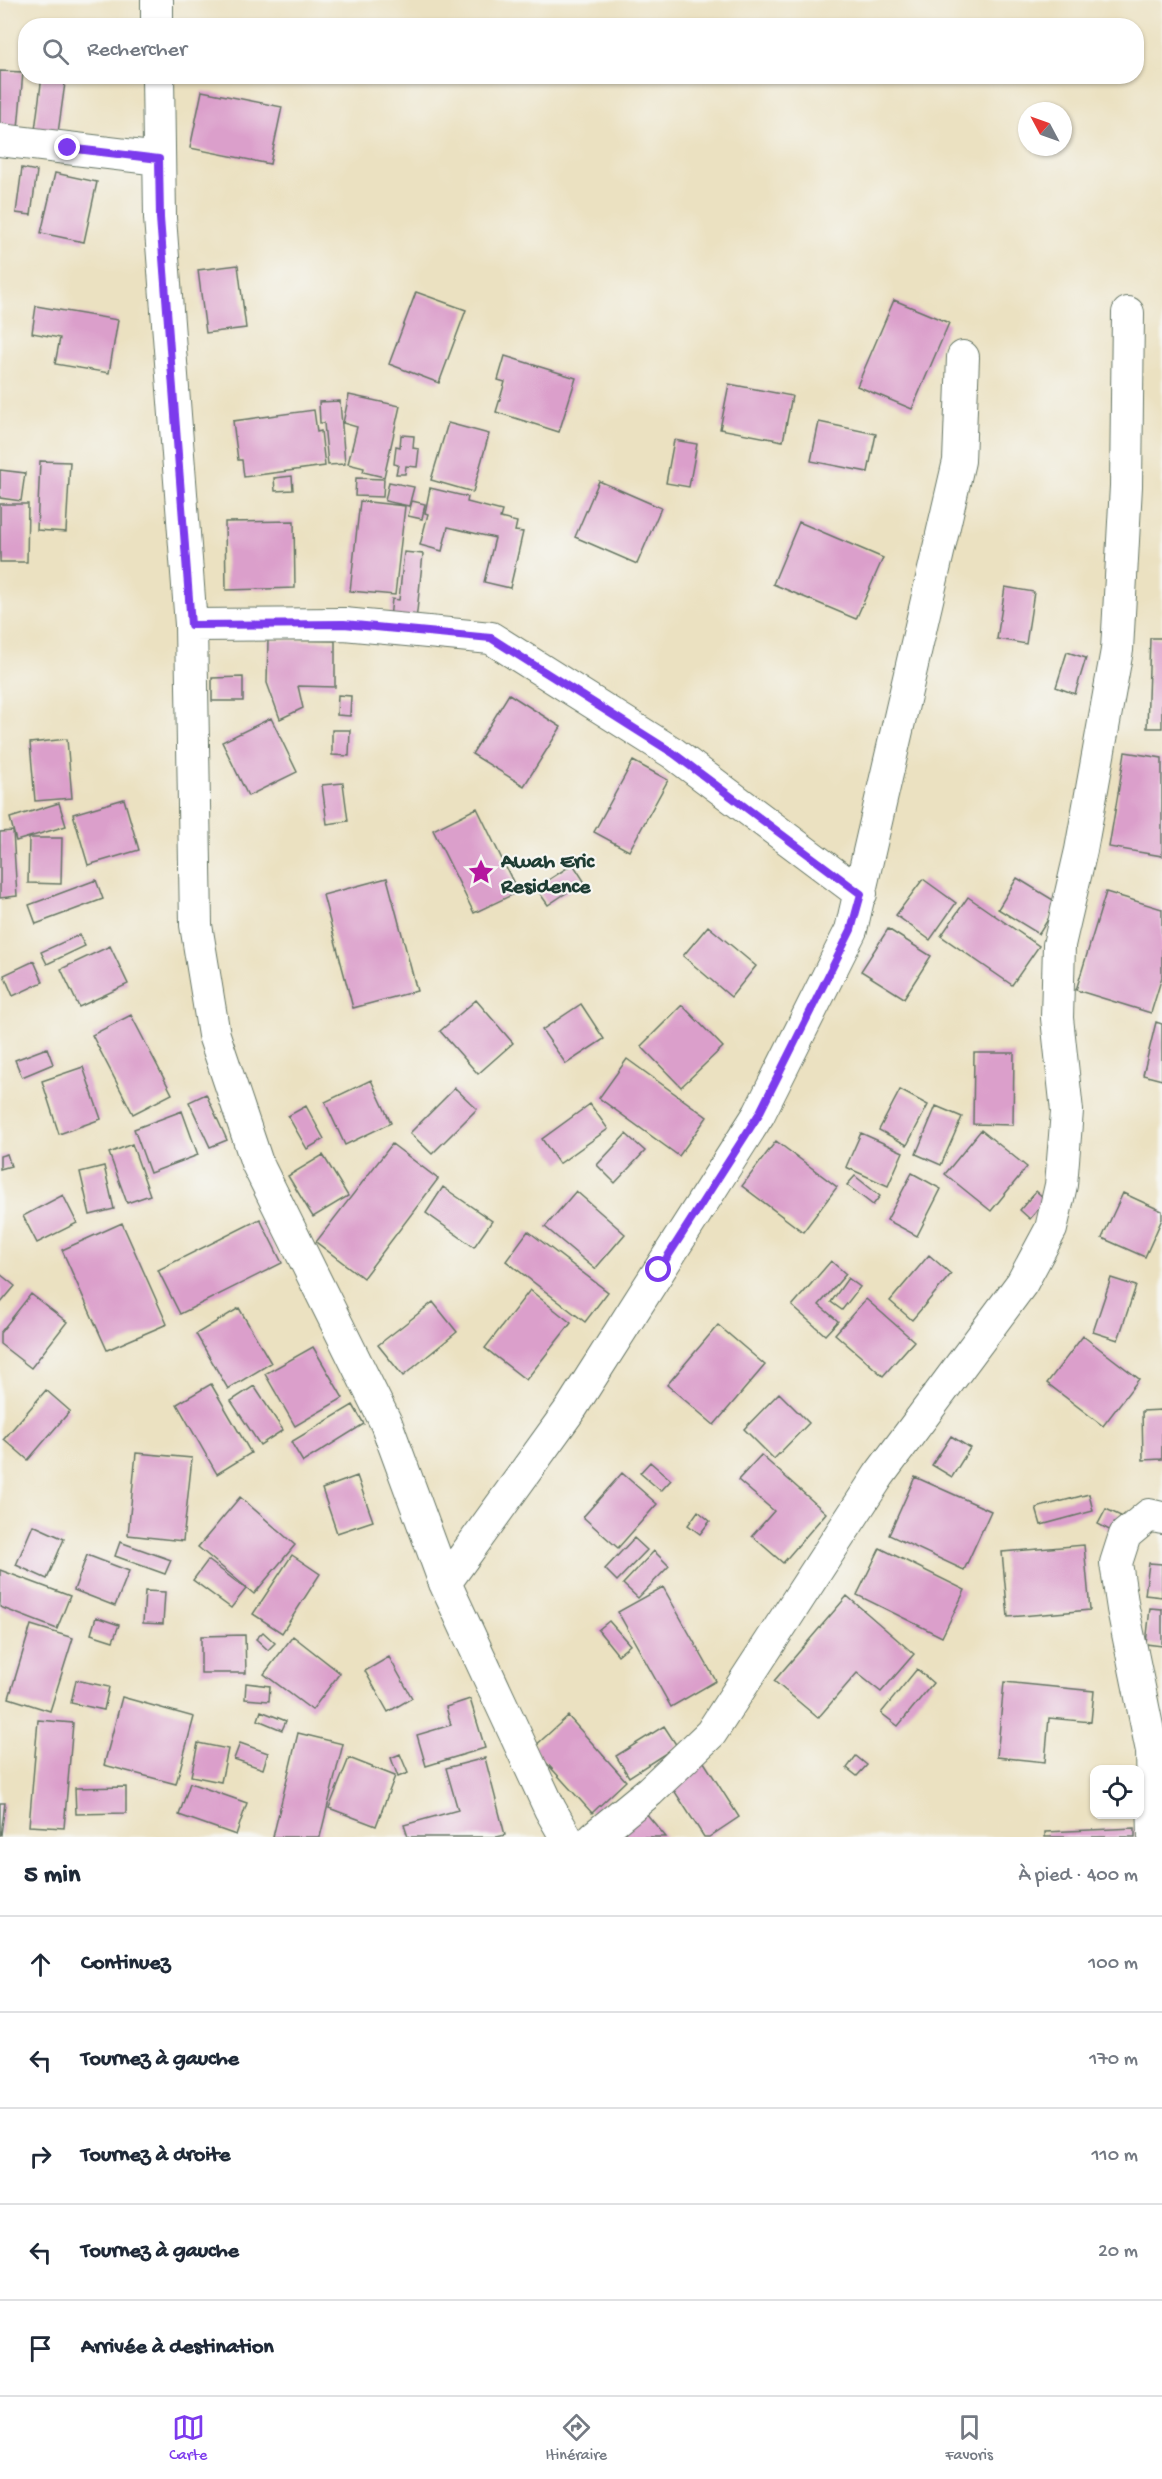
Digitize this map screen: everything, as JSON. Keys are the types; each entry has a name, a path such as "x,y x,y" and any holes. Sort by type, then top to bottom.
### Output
{"street":[{"path":"157,0 157,18"},
{"path":"158,84 160,218 191,625 196,925 214,1035 257,1163 386,1423 445,1583 550,1809 566,1837"},
{"path":"0,140 159,159"},
{"path":"594,1837 650,1791 711,1733 879,1475 1022,1282 1052,1229 1061,1185 1067,1111 1057,1018 1059,945 1081,850 1117,650 1126,486 1128,313"},
{"path":"445,1583 572,1407 759,1114 851,930 959,462 963,357"},
{"path":"191,625 344,624 491,638 673,753 861,894"},
{"path":"1154,1837 1152,1750 1123,1609 1116,1563 1125,1535 1149,1515 1162,1518"}],"building":[{"path":"0,71 18,72 18,84 22,84 18,129 0,128"},
{"path":"41,84 65,84 58,133 35,130"},
{"path":"202,91 282,107 270,164 190,148"},
{"path":"22,168 37,171 31,215 16,213"},
{"path":"55,173 97,182 84,242 41,233"},
{"path":"238,265 246,328 206,333 198,270"},
{"path":"416,292 466,310 439,383 389,364"},
{"path":"894,300 949,323 912,409 857,386"},
{"path":"36,306 118,320 109,373 55,364 60,338 32,333"},
{"path":"505,356 576,378 559,432 496,412 505,382 498,380"},
{"path":"729,384 792,396 783,441 720,429"},
{"path":"349,395 400,406 384,477 363,472 364,468 348,464 357,427 343,423"},
{"path":"340,401 345,464 328,465 324,423 320,423 319,402"},
{"path":"314,410 317,432 321,431 325,466 244,477 242,460 238,460 233,421"},
{"path":"819,422 876,434 868,472 811,461"},
{"path":"448,423 489,434 473,492 431,480"},
{"path":"401,435 414,436 413,448 419,449 417,467 406,466 405,474 396,474 398,465 394,464 396,446 400,447"},
{"path":"674,440 697,444 689,487 666,483"},
{"path":"40,461 70,462 66,532 37,530"},
{"path":"0,470 25,473 21,501 0,498"},
{"path":"292,476 293,490 275,491 274,478"},
{"path":"356,478 384,479 383,497 355,496"},
{"path":"599,481 661,508 637,564 575,537"},
{"path":"389,482 414,487 409,506 385,501"},
{"path":"430,488 468,497 467,502 502,511 500,518 517,522 515,531 523,532 510,588 484,582 495,538 448,527 442,551 420,545 428,514 425,513"},
{"path":"360,501 405,506 395,595 350,591"},
{"path":"412,501 425,504 422,519 408,516"},
{"path":"0,504 28,504 27,562 0,562"},
{"path":"294,521 295,588 226,590 225,522"},
{"path":"799,522 883,558 856,619 773,584"},
{"path":"404,552 423,554 416,621 390,618 392,599 399,600"},
{"path":"1005,587 1034,592 1026,644 997,639"},
{"path":"1150,638 1162,638 1162,728 1147,728"},
{"path":"268,640 335,641 335,687 298,686 303,708 280,719 267,683"},
{"path":"1067,652 1086,658 1075,694 1056,687"},
{"path":"243,677 243,701 212,701 212,678"},
{"path":"509,694 561,727 524,786 472,754"},
{"path":"338,695 351,696 350,716 337,715"},
{"path":"271,718 297,772 248,796 222,742"},
{"path":"332,730 350,730 349,756 332,755"},
{"path":"67,739 72,798 35,801 30,743"},
{"path":"1125,752 1162,758 1162,856 1109,847"},
{"path":"633,761 668,780 629,851 594,832"},
{"path":"343,783 348,821 327,824 322,785"},
{"path":"124,799 139,850 88,865 73,814"},
{"path":"59,803 66,826 16,841 10,818"},
{"path":"477,808 518,892 474,913 433,830"},
{"path":"13,831 17,896 0,898 0,832"},
{"path":"29,838 62,838 61,884 28,883"},
{"path":"573,864 584,881 548,905 536,888"},
{"path":"387,878 417,991 353,1008 323,895"},
{"path":"1017,878 1058,903 1039,934 998,909"},
{"path":"923,879 956,903 930,940 896,915"},
{"path":"96,880 103,899 36,924 29,905"},
{"path":"1106,892 1162,909 1162,977 1151,1013 1076,990"},
{"path":"968,897 1039,946 1012,985 941,936"},
{"path":"708,926 756,966 731,997 683,956"},
{"path":"888,929 931,956 904,998 861,971"},
{"path":"79,935 85,946 47,964 41,952"},
{"path":"110,946 128,984 79,1007 61,969"},
{"path":"34,961 43,982 13,996 4,975"},
{"path":"476,1000 513,1043 478,1074 440,1031"},
{"path":"581,1004 604,1039 566,1064 542,1030"},
{"path":"682,1005 723,1047 681,1087 641,1046"},
{"path":"131,1015 172,1094 133,1114 92,1035"},
{"path":"1156,1022 1162,1024 1162,1080 1143,1075"},
{"path":"47,1048 53,1064 22,1077 15,1060"},
{"path":"974,1053 1014,1053 1013,1125 973,1124"},
{"path":"627,1059 707,1117 679,1156 599,1098"},
{"path":"83,1067 101,1119 59,1134 42,1081"},
{"path":"371,1080 391,1123 345,1145 325,1102"},
{"path":"455,1088 477,1109 432,1154 410,1133"},
{"path":"900,1090 928,1105 907,1145 879,1130"},
{"path":"206,1094 227,1140 210,1147 189,1102"},
{"path":"590,1104 608,1129 559,1164 542,1139"},
{"path":"306,1106 324,1139 307,1149 288,1116"},
{"path":"936,1106 962,1117 941,1165 916,1154"},
{"path":"182,1111 198,1155 150,1173 134,1129"},
{"path":"981,1130 1027,1167 991,1211 945,1174"},
{"path":"861,1133 903,1152 888,1186 846,1167"},
{"path":"626,1134 645,1151 615,1183 597,1165"},
{"path":"776,1141 837,1187 803,1232 742,1186"},
{"path":"132,1144 150,1195 127,1203 109,1153"},
{"path":"392,1144 438,1179 363,1278 316,1242"},
{"path":"7,1154 11,1166 0,1169 0,1156"},
{"path":"323,1155 348,1196 313,1217 288,1176"},
{"path":"104,1166 114,1209 90,1215 80,1172"},
{"path":"912,1173 941,1189 917,1236 887,1220"},
{"path":"855,1176 880,1196 873,1205 847,1185"},
{"path":"443,1187 492,1221 474,1247 426,1213"},
{"path":"576,1191 625,1234 595,1269 545,1227"},
{"path":"1036,1191 1046,1200 1030,1219 1020,1210"},
{"path":"1123,1193 1162,1211 1162,1219 1145,1257 1102,1238"},
{"path":"63,1195 77,1223 37,1243 23,1216"},
{"path":"260,1219 282,1263 180,1314 158,1270"},
{"path":"122,1223 167,1324 107,1350 62,1250"},
{"path":"528,1231 608,1292 585,1322 506,1261"},
{"path":"929,1255 951,1274 912,1320 890,1301"},
{"path":"831,1261 846,1274 819,1305 838,1321 825,1335 792,1306"},
{"path":"0,1274 15,1286 0,1304"},
{"path":"848,1278 860,1287 842,1310 831,1302"},
{"path":"1111,1278 1136,1286 1118,1340 1093,1332"},
{"path":"530,1290 571,1323 526,1380 485,1348"},
{"path":"31,1294 67,1322 31,1368 0,1344 0,1333"},
{"path":"866,1299 914,1341 883,1376 835,1334"},
{"path":"433,1302 457,1332 403,1376 378,1345"},
{"path":"239,1308 271,1363 228,1389 196,1334"},
{"path":"718,1325 765,1365 714,1425 667,1385"},
{"path":"1083,1336 1139,1379 1103,1426 1047,1383"},
{"path":"313,1347 343,1398 295,1426 265,1374"},
{"path":"211,1384 251,1453 217,1474 177,1404"},
{"path":"254,1386 283,1430 260,1445 231,1401"},
{"path":"46,1390 70,1411 28,1460 4,1439"},
{"path":"779,1393 809,1423 774,1459 744,1429"},
{"path":"353,1405 364,1424 303,1462 291,1442"},
{"path":"1162,1410 1162,1459 1143,1460 1142,1411"},
{"path":"951,1436 970,1448 952,1477 932,1465"},
{"path":"136,1453 192,1458 183,1541 128,1535"},
{"path":"761,1455 826,1513 783,1563 752,1536 774,1511 738,1480"},
{"path":"650,1462 671,1480 661,1491 640,1473"},
{"path":"622,1473 657,1504 618,1548 583,1517"},
{"path":"357,1476 373,1521 337,1533 322,1489"},
{"path":"915,1477 991,1511 964,1570 889,1535"},
{"path":"1089,1494 1093,1511 1041,1525 1036,1508"},
{"path":"240,1497 295,1545 254,1594 198,1547"},
{"path":"1106,1509 1121,1516 1113,1532 1098,1524"},
{"path":"698,1511 710,1521 700,1534 688,1525"},
{"path":"33,1525 64,1539 47,1579 16,1565"},
{"path":"634,1538 647,1550 617,1581 605,1569"},
{"path":"120,1542 171,1560 165,1574 115,1556"},
{"path":"1084,1545 1090,1610 1008,1617 1002,1552"},
{"path":"880,1548 965,1590 942,1637 857,1595"},
{"path":"654,1551 669,1566 638,1598 623,1584"},
{"path":"87,1555 129,1571 115,1606 74,1590"},
{"path":"292,1555 320,1574 282,1633 253,1614"},
{"path":"208,1560 246,1589 231,1608 193,1580"},
{"path":"1149,1563 1162,1564 1162,1597 1145,1595"},
{"path":"0,1570 70,1596 57,1629 0,1607"},
{"path":"663,1587 716,1681 671,1707 618,1612"},
{"path":"145,1591 165,1592 163,1624 143,1623"},
{"path":"847,1596 914,1654 881,1692 857,1673 818,1718 774,1681"},
{"path":"1150,1608 1162,1609 1162,1646 1146,1644"},
{"path":"96,1617 119,1625 113,1641 91,1634"},
{"path":"609,1621 630,1645 618,1655 598,1630"},
{"path":"31,1625 73,1638 50,1711 9,1698"},
{"path":"263,1632 275,1643 268,1650 256,1639"},
{"path":"245,1635 246,1673 201,1673 201,1636"},
{"path":"293,1636 340,1673 312,1710 264,1674"},
{"path":"389,1657 412,1698 388,1712 365,1671"},
{"path":"917,1669 933,1683 898,1726 881,1713"},
{"path":"76,1680 109,1687 104,1710 71,1703"},
{"path":"1004,1682 1094,1691 1091,1722 1049,1718 1045,1762 997,1757"},
{"path":"246,1683 270,1686 269,1701 245,1699"},
{"path":"122,1697 194,1717 176,1784 104,1765"},
{"path":"470,1699 485,1748 426,1766 417,1735 451,1725 446,1707"},
{"path":"261,1711 286,1721 282,1730 258,1720"},
{"path":"568,1716 626,1781 592,1813 533,1748"},
{"path":"38,1720 73,1723 64,1828 29,1826"},
{"path":"664,1726 677,1746 629,1777 616,1756"},
{"path":"298,1733 343,1744 320,1837 273,1837"},
{"path":"198,1743 228,1749 221,1782 191,1776"},
{"path":"240,1743 268,1753 263,1769 234,1759"},
{"path":"400,1754 408,1773 398,1777 391,1758"},
{"path":"856,1756 867,1765 857,1776 847,1768"},
{"path":"349,1758 395,1776 376,1826 329,1808"},
{"path":"485,1758 505,1835 497,1837 408,1837 404,1825 458,1810 446,1768"},
{"path":"702,1759 739,1817 709,1837 704,1837 668,1781"},
{"path":"190,1783 247,1803 236,1835 179,1815"},
{"path":"126,1787 126,1813 76,1814 75,1788"},
{"path":"0,1803 5,1803 1,1835 0,1835"},
{"path":"645,1812 666,1837 619,1837 617,1835"},
{"path":"1135,1828 1135,1837 1045,1837 1045,1832"}],"place":[{"name":"Awah Eric Residence","path":"481,872"}],"route":[{"path":"68,148 159,159 160,218 188,561 191,625 344,624 491,638 673,753 861,894 851,930 759,1114 659,1270"}]}
